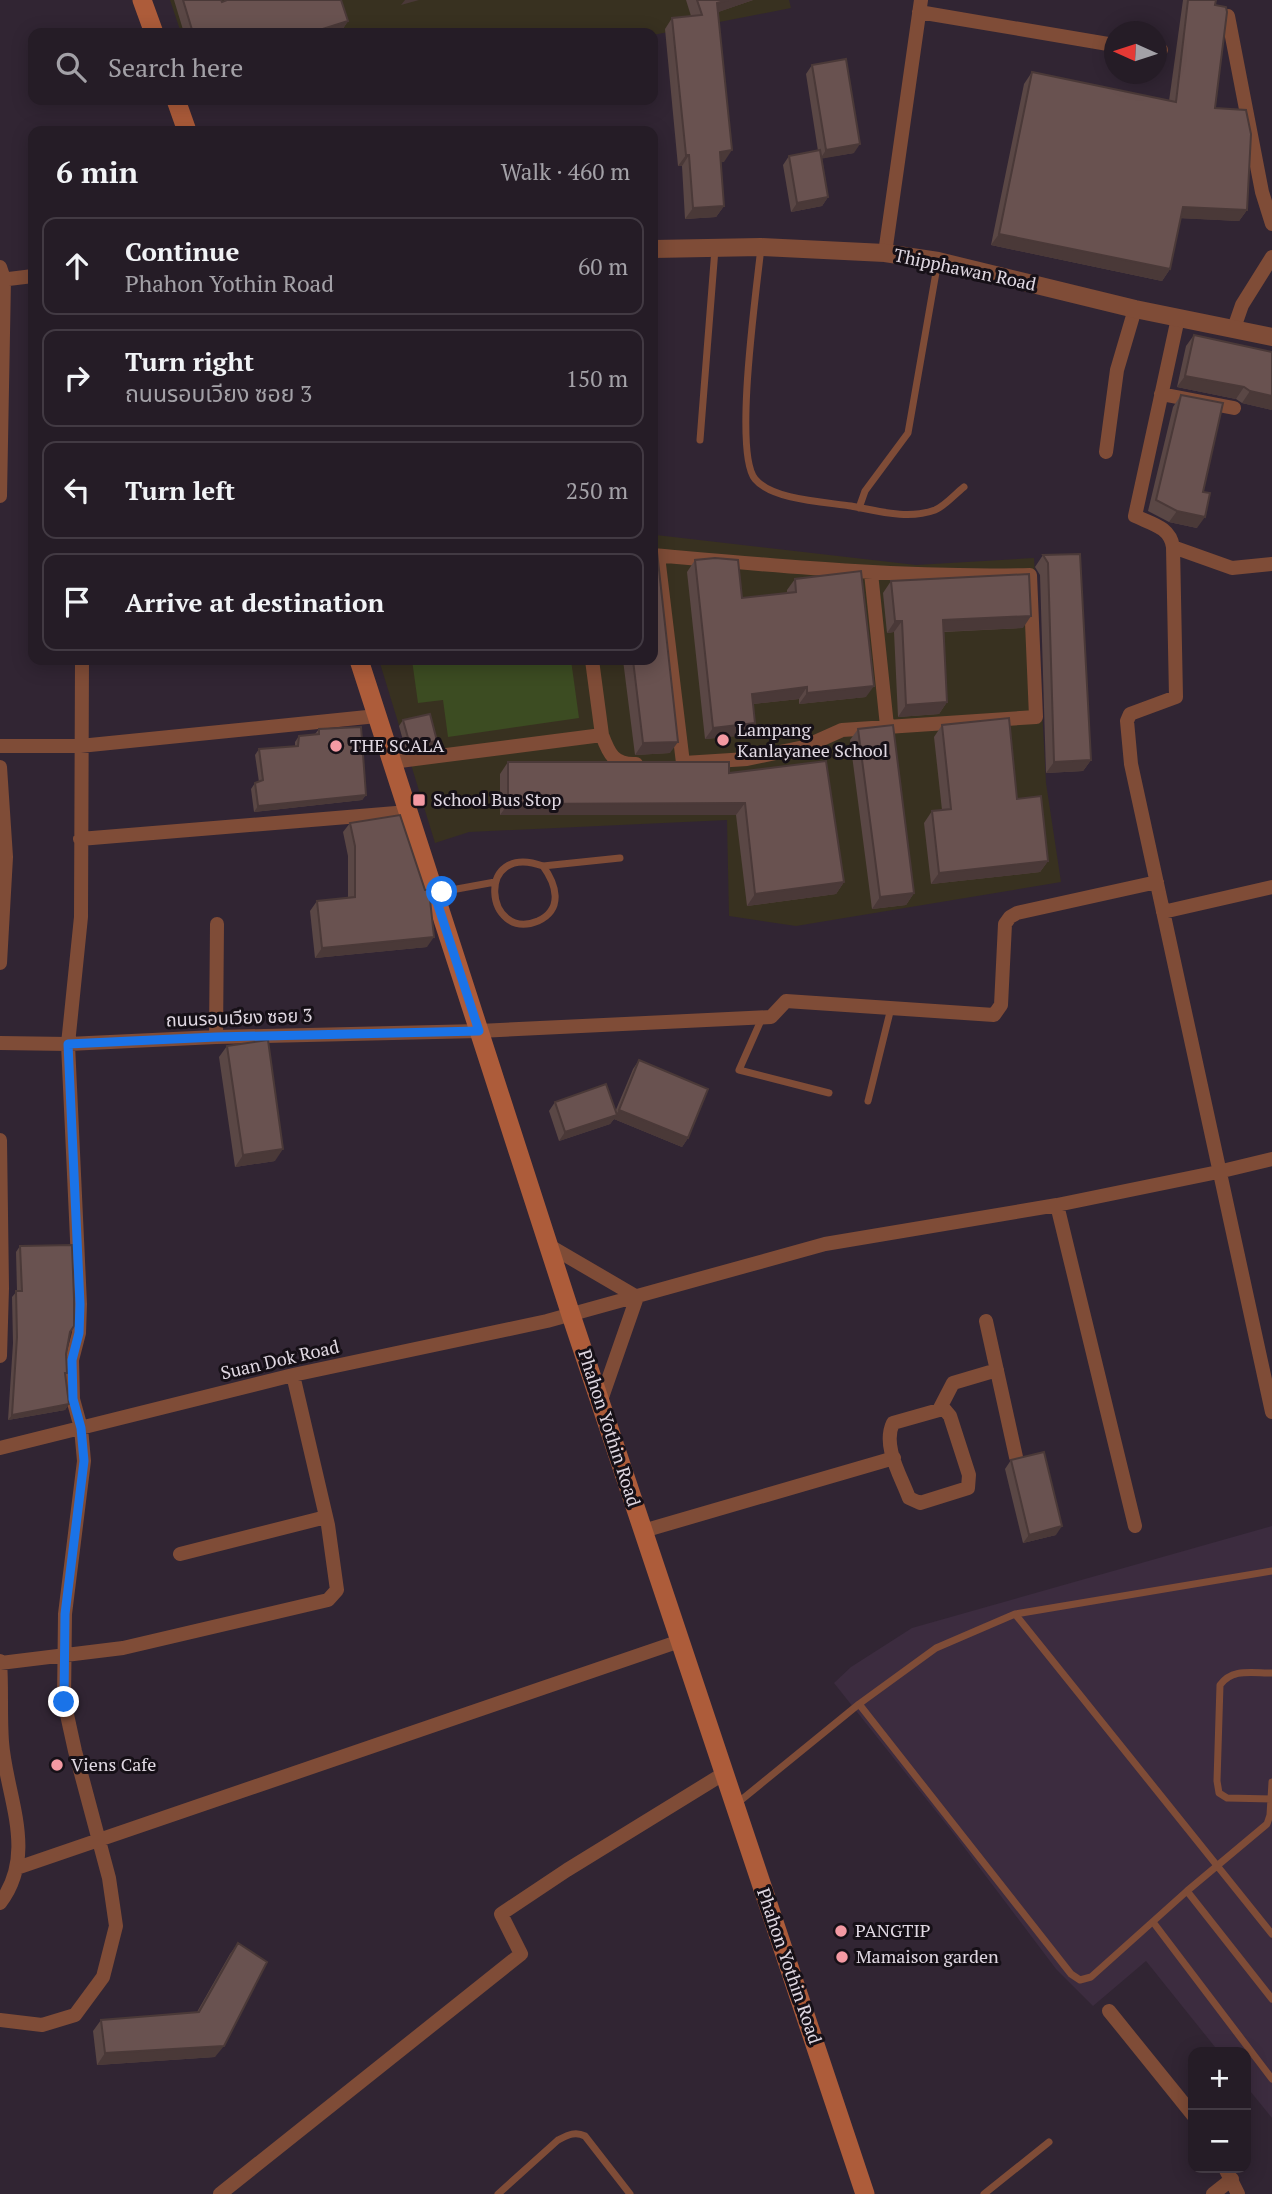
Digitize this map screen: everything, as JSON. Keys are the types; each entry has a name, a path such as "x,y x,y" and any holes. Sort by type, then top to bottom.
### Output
{"main road":[{"path":"142,0 151,28"},
{"path":"178,105 185,126"},
{"name":"Phahon Yothin Road","path":"361,665 600,1403 865,2194"}],"street":[{"path":"885,253 920,6 1104,43"},
{"path":"1228,16 1262,192 1272,224"},
{"name":"Thipphawan Road","path":"658,249 761,247 885,253 938,261 1135,309 1272,337"},
{"path":"1234,328 1242,305 1272,257"},
{"path":"0,496 1,276 28,276"},
{"path":"1105,452 1118,370 1135,309"},
{"path":"1178,317 1135,516 1164,529 1170,534 1173,547 1176,696 1130,715 1128,721 1131,764 1272,1412"},
{"path":"1161,394 1234,408"},
{"path":"1173,547 1231,568 1272,564"},
{"path":"658,556 792,569 871,573 965,577 1030,575 1036,717 842,730 804,747 747,759 677,763 658,584"},
{"path":"871,573 887,726"},
{"path":"0,2020 42,2025 75,2015 103,1976 116,1926 109,1878 64,1702 65,1614 84,1461 81,1428 73,1399 72,1360 79,1333 80,1304 68,1044 81,917 82,665"},
{"path":"593,665 602,735 609,754 625,765 648,764"},
{"path":"0,746 80,746 377,716"},
{"path":"392,762 602,735"},
{"path":"0,767 6,857 0,964"},
{"path":"80,839 408,812"},
{"path":"762,1018 771,1017 786,1001 993,1015 1001,1005 1005,925 1010,917 1017,913 1157,882"},
{"path":"1163,912 1272,887"},
{"path":"216,1037 217,923"},
{"name":"ถนนรอบเวียง ซอย 3","path":"0,1043 68,1044 216,1037 479,1031 762,1018"},
{"path":"0,1140 0,1356"},
{"name":"Suan Dok Road","path":"0,1448 293,1375 571,1315 825,1244 1057,1205 1272,1159"},
{"path":"1057,1205 1135,1525"},
{"path":"548,1245 637,1297 600,1403"},
{"path":"986,1321 1016,1457"},
{"path":"939,1410 953,1383 997,1370"},
{"path":"2,1898 17,1868 20,1831 1,1743 0,1662 123,1648 328,1600 337,1590 326,1517 293,1375"},
{"path":"939,1410 945,1410 950,1416 969,1475 968,1488 920,1503 914,1502 909,1498 894,1458 888,1441 889,1432 893,1423 939,1410"},
{"path":"643,1531 894,1458"},
{"path":"180,1554 326,1517"},
{"path":"17,1868 680,1641"},
{"path":"220,2194 521,1954 501,1914 723,1774"},
{"path":"1110,2011 1189,2110"},
{"path":"1213,2194 1228,2173 1238,2194"}],"lane":[{"path":"700,440 715,247"},
{"path":"761,247 747,377 748,461 755,479 774,493 895,514 918,514 937,509 964,487"},
{"path":"859,508 865,491 908,433 938,261"},
{"path":"543,866 554,880 556,895 551,910 540,920 525,924 510,920 499,911 494,897 495,882 503,869 516,862 531,862 543,866 620,858"},
{"path":"434,893 495,882"},
{"path":"868,1101 891,1008"},
{"path":"762,1018 740,1070 829,1093"},
{"path":"735,1805 859,1704 936,1648 1015,1614 1272,1571"},
{"path":"1015,1614 1272,1934"},
{"path":"1272,1673 1234,1673 1226,1677 1220,1685 1217,1781 1219,1793 1227,1798 1272,1799"},
{"path":"859,1704 1071,1975 1080,1980 1091,1977 1267,1824 1272,1782"},
{"path":"1187,1891 1272,1999"},
{"path":"1153,1922 1272,2079"},
{"path":"498,2194 558,2140 570,2134 579,2134 585,2136 630,2194"},
{"path":"984,2194 1049,2142"}],"shaded area":[{"path":"170,0 789,0 791,8 658,34 658,28 179,28"},
{"name":"Lampang Kanlayanee School","path":"658,535 916,565 1034,558 1046,783 1061,882 796,926 729,916 727,820 469,832 435,843 381,665 658,665"},
{"path":"1272,1526 1272,2118 1251,2092 1251,2047 1215,2047 1146,1961 1093,2006 1056,1969 954,1834 834,1683 851,1667 912,1628"}],"green space":[{"path":"413,665 572,665 579,718 448,737 443,700 418,703"}],"building":[{"path":"183,0 341,0 348,21 326,28 191,28"},
{"path":"697,0 728,0 717,3 732,150 720,152 724,206 693,208 672,18 702,15"},
{"path":"1188,0 1216,0 1215,5 1226,7 1215,108 1246,110 1251,134 1247,210 1183,207 1170,269 999,234 1032,72 1176,102"},
{"path":"846,59 860,144 826,150 812,65"},
{"path":"820,150 828,197 797,203 789,156"},
{"path":"1194,335 1272,352 1272,396 1244,387 1185,376"},
{"path":"1181,395 1223,403 1203,492 1210,493 1205,517 1177,511 1156,500"},
{"path":"1080,554 1091,760 1054,762 1048,563 1043,555"},
{"path":"695,560 738,560 742,598 796,592 795,579 861,571 874,686 807,693 807,687 752,694 755,723 713,728"},
{"path":"658,561 678,742 643,743 634,665 658,665"},
{"path":"1029,574 1031,616 943,620 947,702 906,705 902,621 895,621 891,581"},
{"path":"430,714 437,741 410,745 403,720"},
{"path":"1009,718 1017,799 1041,796 1048,861 939,873 932,811 951,809 942,725"},
{"path":"893,725 914,893 880,897 858,729"},
{"path":"361,727 366,795 258,806 255,783 263,780 259,749 298,746 299,736 319,734 319,729"},
{"path":"826,761 844,882 755,894 745,803 508,804 508,762 729,762 729,773"},
{"path":"400,815 425,890 429,890 434,937 322,948 317,901 355,897 355,846 350,823"},
{"path":"268,1040 283,1149 243,1155 227,1046"},
{"path":"639,1060 708,1089 688,1138 619,1110"},
{"path":"606,1084 617,1115 565,1132 555,1102"},
{"path":"72,1245 74,1326 70,1332 65,1373 69,1404 12,1415 17,1337 16,1291 22,1291 20,1246"},
{"path":"1044,1452 1062,1526 1029,1535 1011,1460"},
{"path":"238,1943 267,1962 224,2046 105,2053 101,2020 199,2012"}],"place":[{"name":"Lampang Kanlayanee School","path":"723,740"},
{"name":"THE SCALA","path":"336,746"},
{"name":"School Bus Stop","path":"419,800"},
{"name":"Viens Cafe","path":"57,1765"},
{"name":"PANGTIP","path":"841,1931"},
{"name":"Mamaison garden","path":"842,1957"}],"route":[{"path":"64,1702 65,1614 84,1461 81,1428 73,1399 72,1360 79,1333 80,1304 68,1044 216,1037 479,1031 434,893 442,892"}]}
